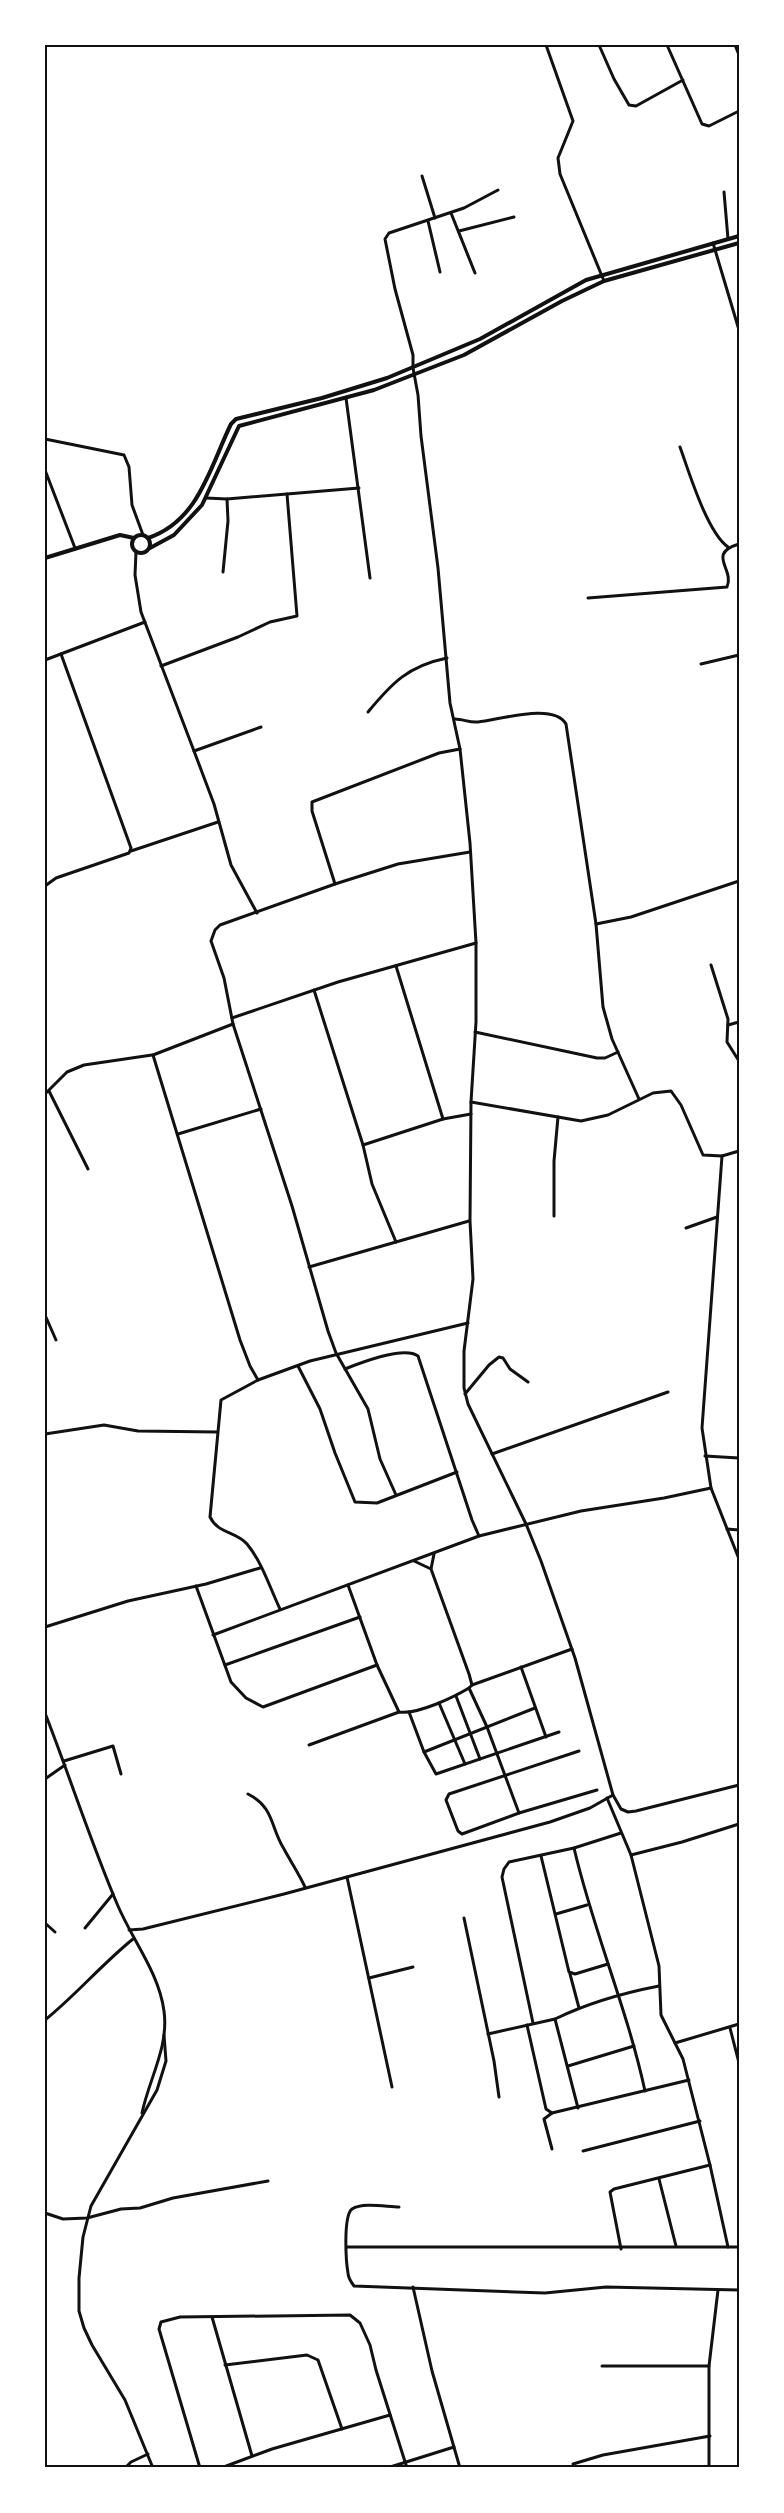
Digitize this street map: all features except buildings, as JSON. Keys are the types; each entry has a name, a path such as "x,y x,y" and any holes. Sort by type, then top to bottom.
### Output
{"street":[{"path":"546,45 573,118 572,127 558,158 560,174 604,281"},
{"path":"599,45 629,105 636,106 683,80"},
{"path":"667,45 702,124 706,126 739,111"},
{"path":"735,45 739,54"},
{"path":"422,176 435,218"},
{"path":"498,190 477,203 389,233 385,239 395,289 413,355 438,560 450,703 460,748 470,852 476,943 471,1102 470,1221 473,1279 464,1351 465,1394 526,1524 572,1649 613,1795 621,1809 628,1812 739,1785"},
{"path":"724,192 728,238"},
{"path":"451,213 475,273"},
{"path":"459,231 514,217"},
{"path":"428,221 440,272"},
{"path":"148,538 167,531 193,505 231,424 236,419 347,391 413,368 480,339 575,285 602,275 739,236"},
{"path":"713,243 739,330"},
{"path":"136,552 146,552 185,525 206,498 228,445 239,426 346,398 414,375 492,341 562,301 604,281 739,243"},
{"path":"346,398 370,578"},
{"path":"45,439 124,455 129,467 132,505 143,535 148,538 150,548"},
{"path":"680,447 701,505 717,538 728,547"},
{"path":"45,470 75,548"},
{"path":"206,498 227,499 359,488"},
{"path":"161,666 238,637 270,622 294,617 298,611 287,494"},
{"path":"223,572 228,521 227,499"},
{"path":"45,558 120,535 130,535 134,538 143,535"},
{"path":"134,538 132,547 136,552 135,575 145,622 214,804 231,866 257,914"},
{"path":"728,547 739,544"},
{"path":"588,598 727,587 729,582 723,559 728,547"},
{"path":"45,660 145,622"},
{"path":"61,654 105,772 131,851"},
{"path":"701,664 739,655"},
{"path":"368,712 388,687 400,678 418,666 447,658"},
{"path":"454,719 475,723 548,712 564,720 596,924 603,1006 618,1052 639,1099"},
{"path":"194,751 261,727"},
{"path":"335,884 312,811 312,802 439,753 460,748"},
{"path":"45,886 56,878 218,822"},
{"path":"396,1495 380,1459 368,1409 336,1353 233,1024 224,978 211,941 214,930 220,925 257,914 335,884 409,861 470,852"},
{"path":"596,924 631,917 739,881"},
{"path":"231,1017 396,965 476,943"},
{"path":"396,965 443,1119"},
{"path":"711,965 728,1019 727,1042 739,1061"},
{"path":"314,990 363,1145 372,1184 396,1242"},
{"path":"728,1025 739,1022"},
{"path":"45,1094 67,1072 84,1065 153,1054 233,1024"},
{"path":"475,1032 597,1058 605,1058 618,1052"},
{"path":"153,1054 240,1340 258,1380"},
{"path":"49,1090 69,1136 88,1169"},
{"path":"471,1102 581,1121 597,1119 654,1093 671,1091 681,1105 701,1153 706,1156 722,1156 739,1150"},
{"path":"178,1134 261,1109"},
{"path":"363,1145 443,1119 471,1114"},
{"path":"555,1216 554,1161 558,1117"},
{"path":"722,1156 702,1428 711,1488 739,1559"},
{"path":"686,1228 717,1217"},
{"path":"309,1267 470,1221"},
{"path":"45,1315 56,1340"},
{"path":"280,1609 247,1543 234,1535 220,1531 210,1517 221,1400 258,1380 336,1353 429,1334 468,1323"},
{"path":"345,1369 383,1356 415,1353 479,1536"},
{"path":"465,1394 489,1365 499,1357 528,1382"},
{"path":"298,1366 320,1409 334,1453 355,1502 377,1503 458,1472"},
{"path":"492,1454 668,1392"},
{"path":"45,1434 104,1425 138,1431 217,1432"},
{"path":"705,1456 739,1458"},
{"path":"213,1635 479,1536 581,1511 711,1488"},
{"path":"727,1529 739,1530"},
{"path":"434,1554 431,1569 471,1686 519,1813"},
{"path":"414,1560 431,1569"},
{"path":"45,1627 136,1599 196,1586 261,1568"},
{"path":"348,1585 377,1665 399,1712"},
{"path":"196,1586 231,1682 239,1694 263,1707 377,1665"},
{"path":"225,1665 360,1617"},
{"path":"309,1745 399,1712 409,1712 456,1696 471,1686 572,1649"},
{"path":"521,1667 546,1737"},
{"path":"456,1696 480,1759"},
{"path":"438,1702 465,1764"},
{"path":"424,1752 535,1708"},
{"path":"409,1712 424,1752 436,1774 559,1732"},
{"path":"45,1713 113,1894 133,1939 158,1985 164,2012 166,2045 164,2070 152,2100 91,2206 83,2237 79,2278 82,2319 92,2345 125,2400 153,2468"},
{"path":"45,1779 64,1763 113,1746 121,1774"},
{"path":"579,1751 449,1794 446,1800 458,1831 462,1834 519,1813 597,1790"},
{"path":"248,1794 265,1806 284,1850 295,1865 306,1888"},
{"path":"129,1930 143,1929 306,1888 550,1822 590,1808 613,1795"},
{"path":"607,1798 631,1855 659,1966 661,2015 683,2059 700,2121 728,2247"},
{"path":"631,1855 739,1824"},
{"path":"533,2023 502,1877 504,1869 509,1862 574,1848 621,1833"},
{"path":"574,1848 587,1905 595,1920 609,1964 645,2091"},
{"path":"542,1856 579,2008"},
{"path":"347,1877 393,2086"},
{"path":"85,1928 113,1894"},
{"path":"555,1914 587,1905"},
{"path":"464,1918 499,2097"},
{"path":"45,1923 55,1932"},
{"path":"45,2020 103,1964 133,1939"},
{"path":"570,1972 575,1974 609,1964"},
{"path":"369,1978 413,1967"},
{"path":"488,2034 555,2019 618,1994 659,1986"},
{"path":"555,2019 578,2108"},
{"path":"675,2043 739,2024"},
{"path":"527,2025 546,2109 552,2113"},
{"path":"730,2028 739,2063"},
{"path":"142,2114 164,2035"},
{"path":"568,2066 634,2046"},
{"path":"552,2149 544,2119 552,2113 689,2080"},
{"path":"583,2151 700,2121"},
{"path":"621,2248 610,2192 614,2189 710,2165"},
{"path":"659,2179 676,2246"},
{"path":"45,2213 63,2219 87,2218 121,2209 140,2208 173,2198 268,2181"},
{"path":"399,2207 364,2206 351,2210 346,2221 348,2274 354,2286 545,2293 606,2287 739,2290"},
{"path":"347,2247 739,2247"},
{"path":"413,2287 432,2371 460,2468"},
{"path":"709,2468 709,2367 718,2290"},
{"path":"200,2468 159,2329 161,2322 168,2319 212,2317 350,2315 357,2318 370,2345 407,2468"},
{"path":"212,2317 252,2456"},
{"path":"225,2365 314,2356 318,2360 342,2428"},
{"path":"602,2366 709,2367"},
{"path":"221,2468 252,2456 390,2415"},
{"path":"573,2464 603,2455 710,2436"},
{"path":"387,2468 454,2446"},
{"path":"125,2468 130,2462 148,2454"}]}
